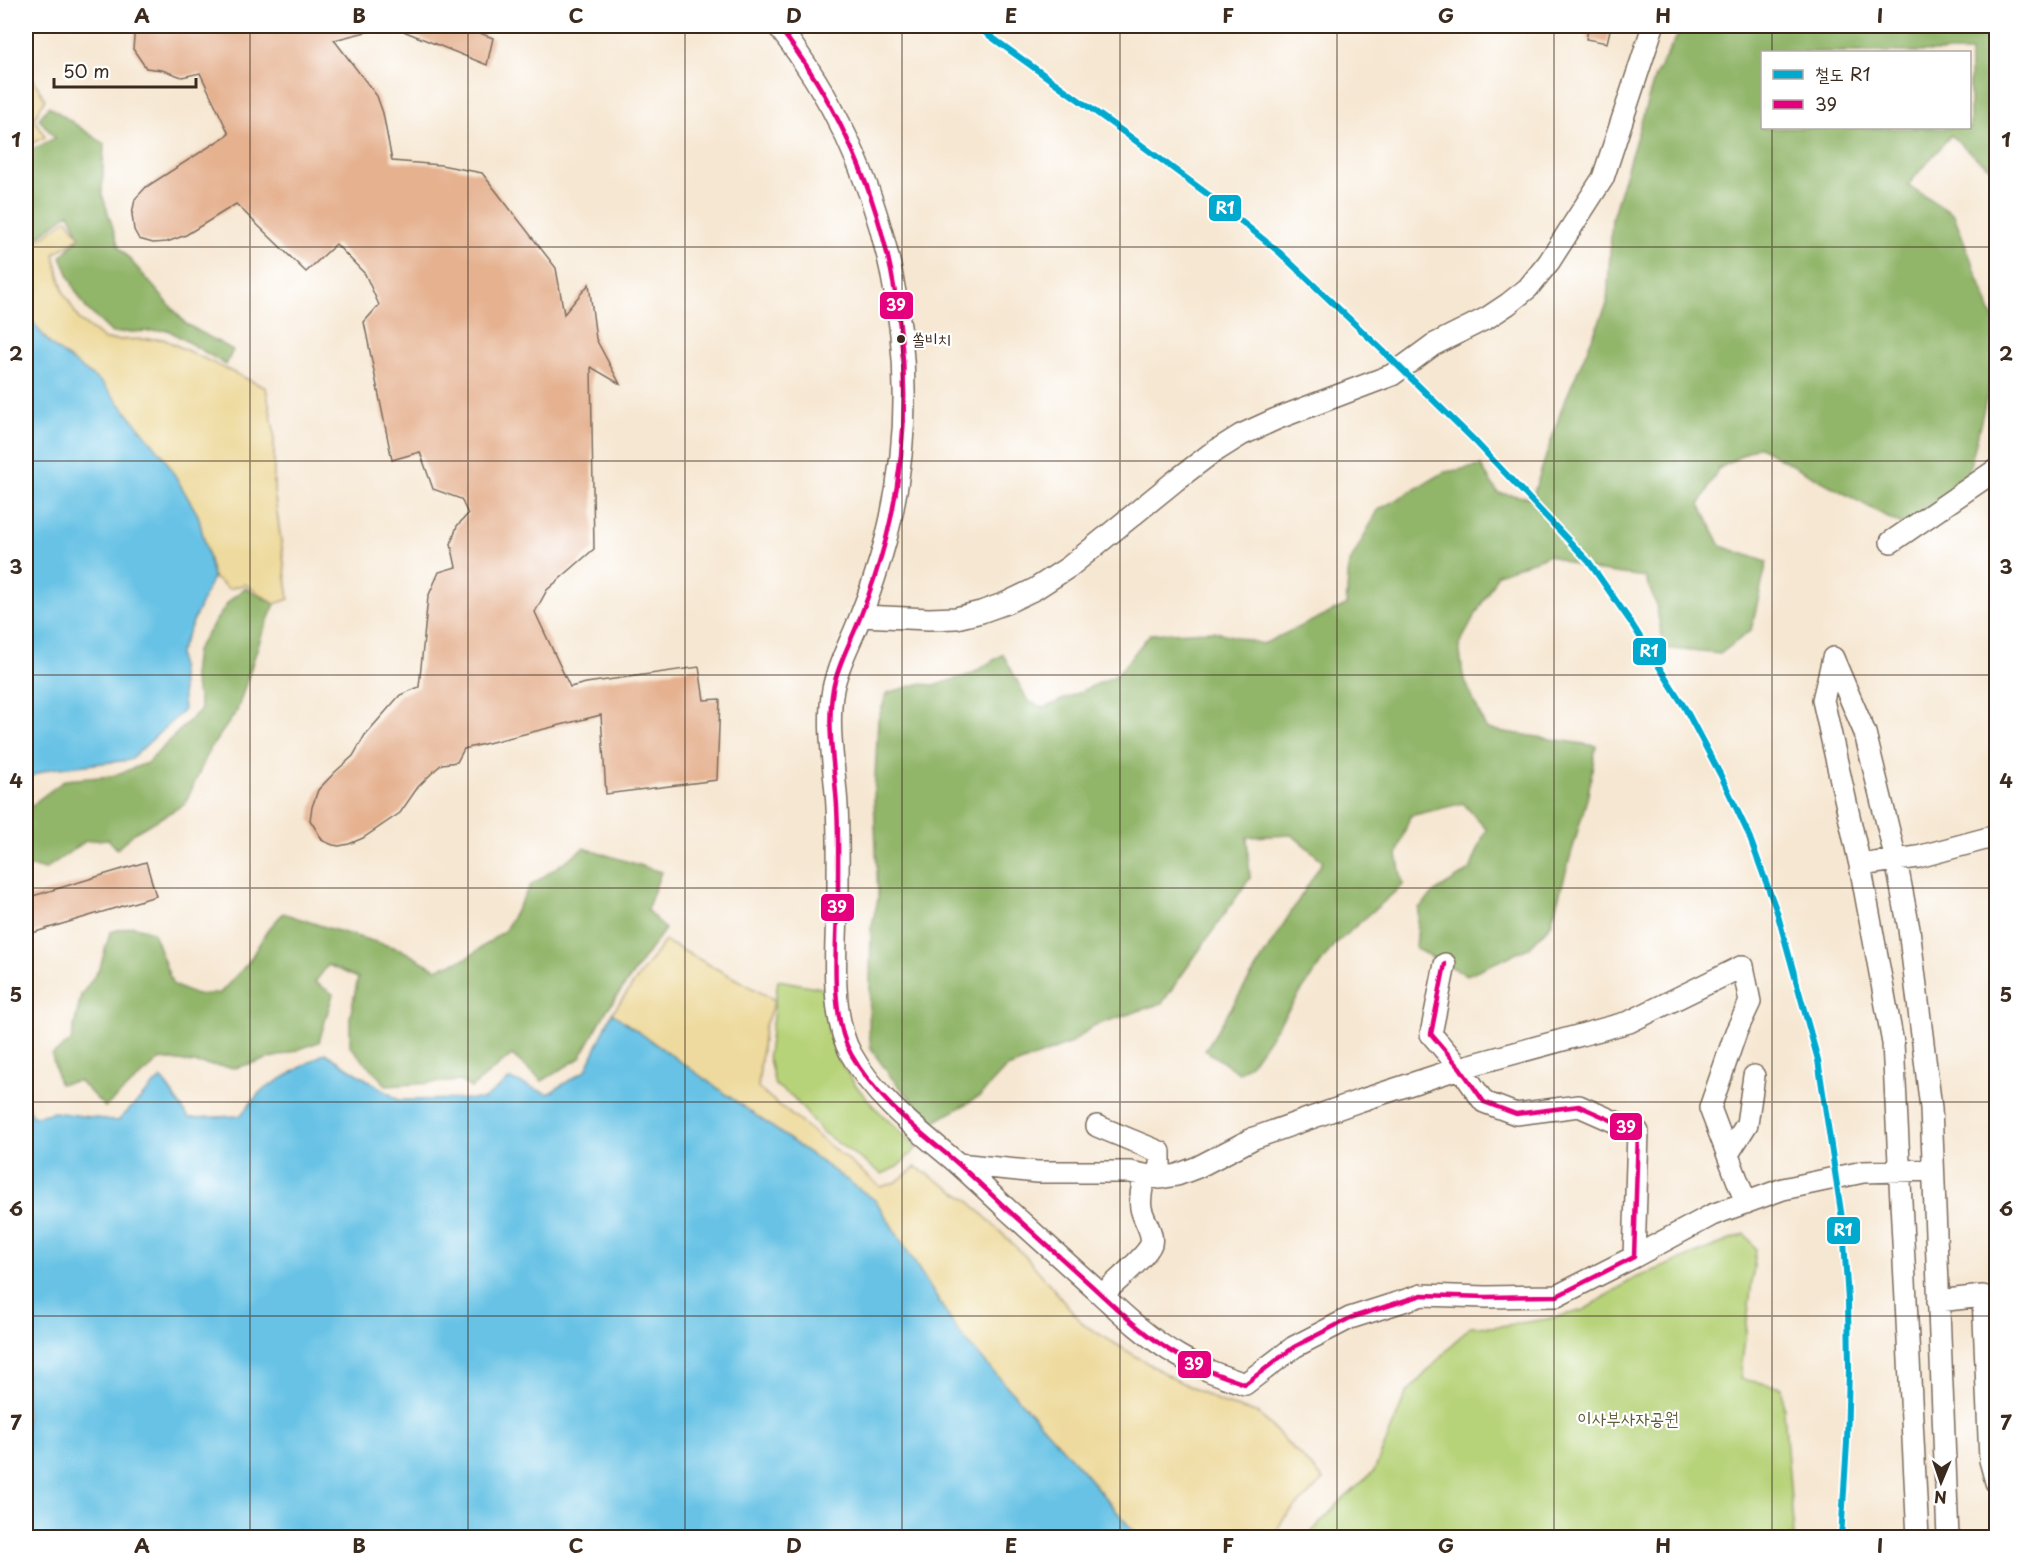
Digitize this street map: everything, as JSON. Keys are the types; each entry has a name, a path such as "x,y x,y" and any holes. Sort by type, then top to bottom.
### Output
{"street":[{"path":"778,26 816,79 856,160 881,226 897,299 904,372 903,435 894,501 877,572 837,671 830,713 839,843 837,978 841,1027 849,1050 862,1071 904,1119 958,1164 1135,1325 1182,1358 1245,1384 1294,1347 1350,1318 1422,1295 1557,1296 1712,1215 1783,1189 1863,1172 1933,1170"},
{"path":"861,616 929,620 956,618 1006,603 1035,589 1069,567 1175,481 1209,455 1241,435 1276,418 1392,375 1433,345 1508,304 1528,288 1549,262 1603,178 1653,26"},
{"path":"1891,542 1996,470"},
{"path":"1918,1538 1893,1043 1860,865 1823,700 1833,658 1865,733 1896,860 1909,929 1929,1096 1948,1538"},
{"path":"1860,865 1917,857 1996,836"},
{"path":"1445,964 1431,1034 1460,1068 1484,1102 1516,1114 1579,1106 1638,1132 1634,1257"},
{"path":"958,1164 1037,1172 1130,1172 1152,1177 1177,1175 1198,1167 1254,1138 1460,1068 1629,1022 1743,966 1750,1002 1736,1032 1710,1108 1746,1203"},
{"path":"1728,1154 1747,1124 1754,1076"},
{"path":"1097,1126 1160,1152 1140,1205 1150,1232 1151,1244 1142,1256 1102,1295"},
{"path":"1938,1301 1983,1296 1990,1460 1996,1482"}],"green space":[{"path":"1683,26 1996,26 1996,171 1976,158 1951,135 1908,185 1954,215 1996,325 1994,366 1968,476 1909,529 1758,446 1718,469 1700,504 1721,546 1767,562 1751,630 1720,654 1664,648 1656,604 1645,577 1586,569 1549,555 1498,574 1459,645 1463,676 1486,729 1596,746 1588,795 1551,924 1529,948 1467,975 1416,949 1419,908 1436,891 1470,870 1486,829 1463,803 1410,816 1397,855 1403,885 1333,946 1253,1061 1239,1073 1205,1050 1323,861 1292,835 1247,837 1250,878 1162,1003 1093,1026 1071,1043 1005,1069 980,1096 933,1123 891,1077 871,1049 869,1031 871,929 878,899 874,797 878,720 887,693 918,684 936,685 972,674 1003,654 1028,701 1044,708 1117,675 1150,634 1213,631 1263,644 1346,605 1349,564 1378,510 1445,472 1481,466 1498,493 1532,498 1563,405 1607,304 1612,218 1655,76"},
{"path":"49,106 104,144 102,194 119,247 186,324 233,350 226,365 168,330 112,333 86,308 74,288 61,257 80,237 69,213 37,238 26,237 26,153 55,138 39,119"},
{"path":"245,588 275,604 262,634 237,711 210,749 185,804 134,833 117,849 108,839 86,841 44,870 31,866 26,872 26,812 38,800 65,780 112,776 147,763 201,709 193,676 196,650 229,601"},
{"path":"584,848 661,872 647,910 665,929 607,1010 580,1058 542,1081 512,1055 471,1088 460,1081 387,1086 350,1046 350,1017 358,978 328,965 315,982 333,994 319,1042 235,1068 161,1059 105,1107 79,1081 59,1084 52,1055 71,1041 81,995 100,968 110,932 133,926 153,932 173,985 196,995 220,993 248,963 267,931 283,913 400,949 436,969 467,958 505,930 530,886"},
{"path":"778,980 826,989 831,1034 842,1064 870,1103 917,1148 897,1167 882,1174 822,1132 793,1097 775,1085 768,1055"},
{"name":"이사부사자공원","path":"1745,1234 1756,1249 1740,1379 1782,1387 1794,1537 1307,1537 1374,1471 1406,1394 1470,1326 1493,1327 1548,1319 1584,1310 1633,1279"}],"sand":[{"path":"26,68 45,99 34,119 45,137 26,146"},
{"path":"67,219 80,237 54,254 63,291 80,321 105,340 163,339 266,388 274,431 274,491 289,599 275,604 245,584 229,589 213,577 198,515 103,384 51,345 26,314 26,242 37,242"},
{"path":"665,941 775,1000 764,1028 758,1088 881,1187 896,1182 916,1167 967,1199 1029,1260 1084,1325 1172,1378 1225,1404 1259,1414 1324,1480 1283,1519 1274,1537 1138,1537 1082,1470 958,1332 876,1201 612,1013"}],"water":[{"path":"26,314 51,345 103,384 164,457 198,515 213,577 179,653 184,710 130,760 50,769 26,778"},
{"path":"612,1013 876,1201 958,1332 1082,1470 1138,1537 26,1537 26,1103 33,1117 54,1112 118,1121 161,1078 189,1118 240,1116 261,1091 325,1053 399,1100 484,1099 510,1079 548,1094 586,1070"}],"building":[{"path":"135,26 370,26 370,31 334,40 377,96 383,113 392,161 441,165 482,173 556,268 564,314 589,284 596,339 620,384 591,367 594,549 547,590 535,612 570,687 699,667 704,700 720,699 717,780 606,794 601,715 464,749 457,762 442,764 418,787 400,813 363,838 339,846 323,841 310,820 318,790 353,756 365,735 400,695 419,687 428,597 439,572 456,567 451,544 457,526 468,514 461,499 433,489 420,452 392,460 364,322 379,305 365,274 336,244 306,272 236,204 186,235 167,242 153,243 139,239 134,230 132,214 135,199 146,187 229,134 200,73 182,77 162,70 146,68 133,49"},
{"path":"391,26 461,26 493,38 487,65"},
{"path":"1589,26 1611,26 1607,43 1586,39"},
{"path":"146,862 156,896 32,933 26,912 26,898"}],"rail line":[{"name":"R1","path":"976,26 1210,196 1279,252 1380,348 1474,440 1589,562 1630,621 1685,708 1748,833 1777,912 1818,1060 1843,1225 1848,1301 1847,1443 1841,1538"}],"transit line":[{"name":"39","path":"778,26 817,82 848,142 873,205 891,270 901,337 904,404 899,472 886,539 875,577 838,670 831,702 831,741 838,828 837,996 844,1037 861,1070 885,1100 913,1126 963,1168 1155,1341 1211,1372 1245,1384 1294,1347 1350,1318 1422,1295 1557,1296 1634,1257 1638,1132 1579,1106 1516,1114 1484,1102 1460,1068 1431,1034 1445,964"}],"place":[{"name":"쏠비치","path":"901,339"}]}
